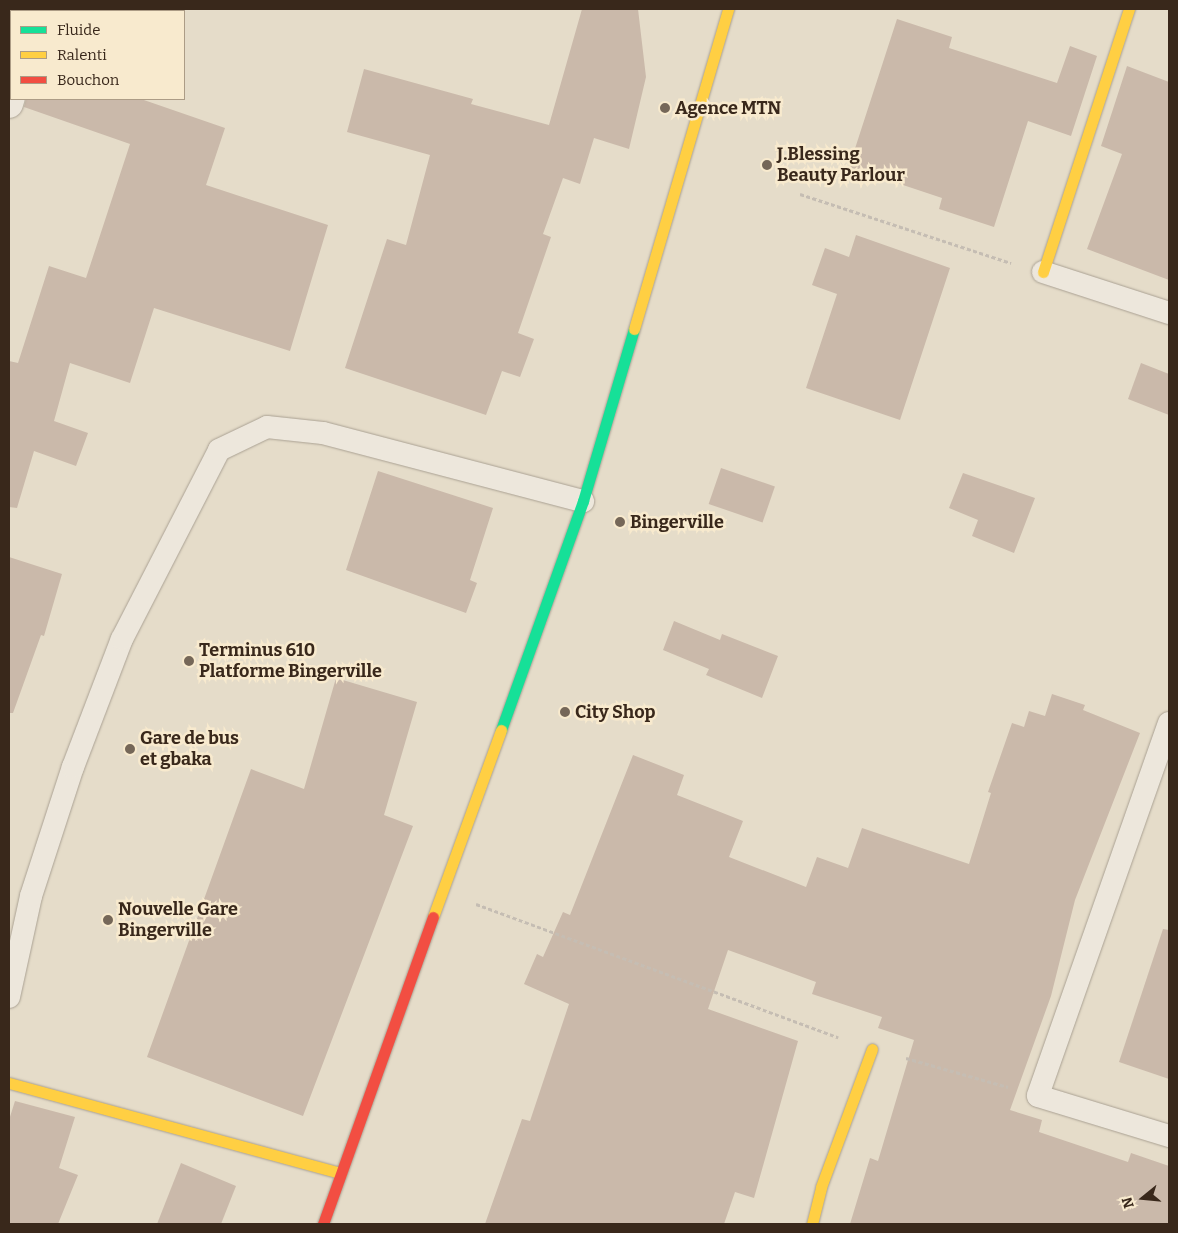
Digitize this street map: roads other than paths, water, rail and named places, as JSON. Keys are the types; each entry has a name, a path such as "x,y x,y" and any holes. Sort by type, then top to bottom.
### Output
{"main road":[{"path":"323,1224 583,500 728,9"},
{"path":"1043,272 1129,9"},
{"path":"812,1224 827,1170 872,1049"},
{"path":"9,1083 341,1173"}],"lane":[{"path":"1043,272 1169,313"},
{"path":"9,997 16,933 31,896 72,767 122,640 219,450 267,427 323,433 583,500"},
{"path":"1169,723 1038,1096 1169,1136"}],"place":[{"name":"Agence MTN","path":"665,108"},
{"name":"J.Blessing Beauty Parlour","path":"767,165"},
{"name":"Bingerville","path":"620,522"},
{"name":"Terminus 610 Platforme Bingerville","path":"189,661"},
{"name":"City Shop","path":"565,712"},
{"name":"Gare de bus et gbaka","path":"130,749"},
{"name":"Nouvelle Gare Bingerville","path":"108,920"}]}
